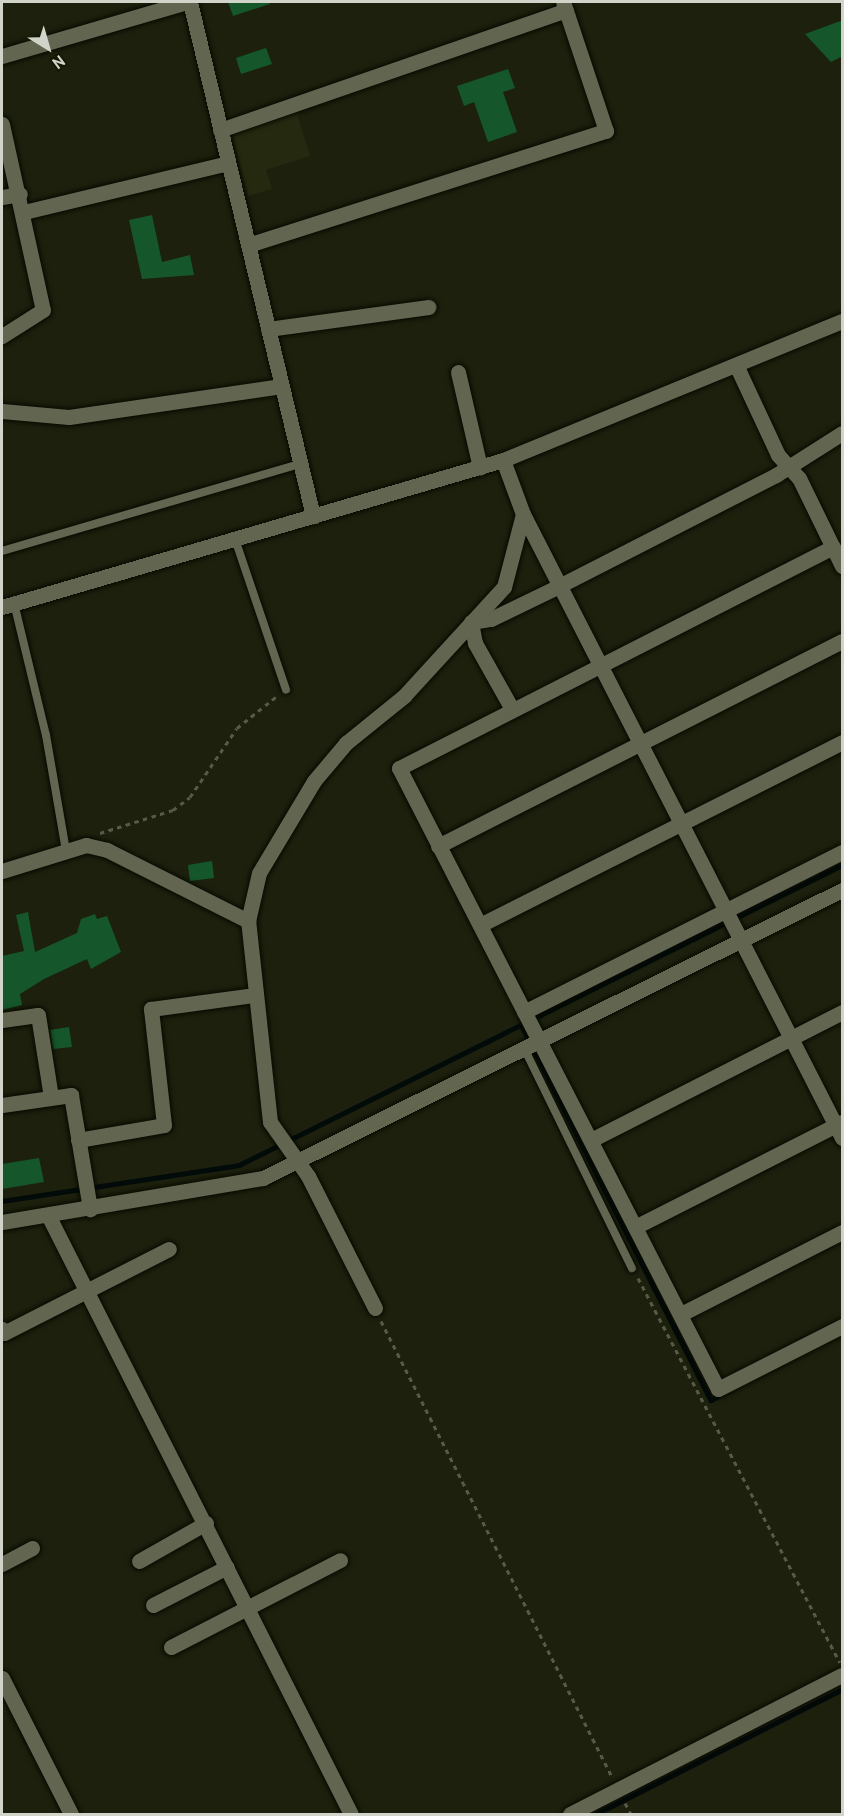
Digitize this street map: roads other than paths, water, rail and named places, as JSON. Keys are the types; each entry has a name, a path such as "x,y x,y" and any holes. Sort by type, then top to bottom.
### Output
{"street":[{"path":"2,56 189,2 313,516"},
{"path":"220,130 565,6 606,131 248,245"},
{"path":"2,124 24,212 43,310 2,336"},
{"path":"24,212 228,163"},
{"path":"2,197 20,194"},
{"path":"268,329 429,307"},
{"path":"8,605 502,460 737,367 843,321"},
{"path":"737,367 778,455 788,465 843,566"},
{"path":"458,372 480,467"},
{"path":"2,411 69,417 282,386"},
{"path":"471,622 491,619 561,585 788,465 843,433"},
{"path":"502,460 523,514 729,909 840,1129 635,1227"},
{"path":"375,1308 297,1164 270,1122 248,921 259,873 314,781 504,587 523,514"},
{"path":"833,547 399,768 718,1389 843,1326"},
{"path":"471,622 475,643 512,709"},
{"path":"438,846 843,641"},
{"path":"480,925 843,742"},
{"path":"2,871 86,845 107,850 248,921"},
{"path":"524,1012 843,852"},
{"path":"2,1222 229,1188 297,1164 843,890"},
{"path":"78,1140 164,1125 151,1009 255,995"},
{"path":"591,1140 843,1012"},
{"path":"2,1020 38,1015 51,1097"},
{"path":"2,1105 71,1095 90,1209"},
{"path":"48,1215 351,1815"},
{"path":"681,1314 843,1232"},
{"path":"2,1329 4,1334 169,1250"},
{"path":"139,1561 206,1524"},
{"path":"2,1564 32,1548"},
{"path":"171,1647 340,1560"},
{"path":"153,1605 227,1567"},
{"path":"570,1815 843,1675"},
{"path":"3,1686 71,1815"}],"lane":[{"path":"2,551 300,464"},
{"path":"236,539 286,690"},
{"path":"8,605 46,735 60,842 66,850"},
{"path":"525,1050 632,1268"}],"waterway":[{"path":"2,1201 239,1165 842,865"},
{"path":"522,1026 711,1400 722,1394"},
{"path":"596,1814 842,1689"}]}
